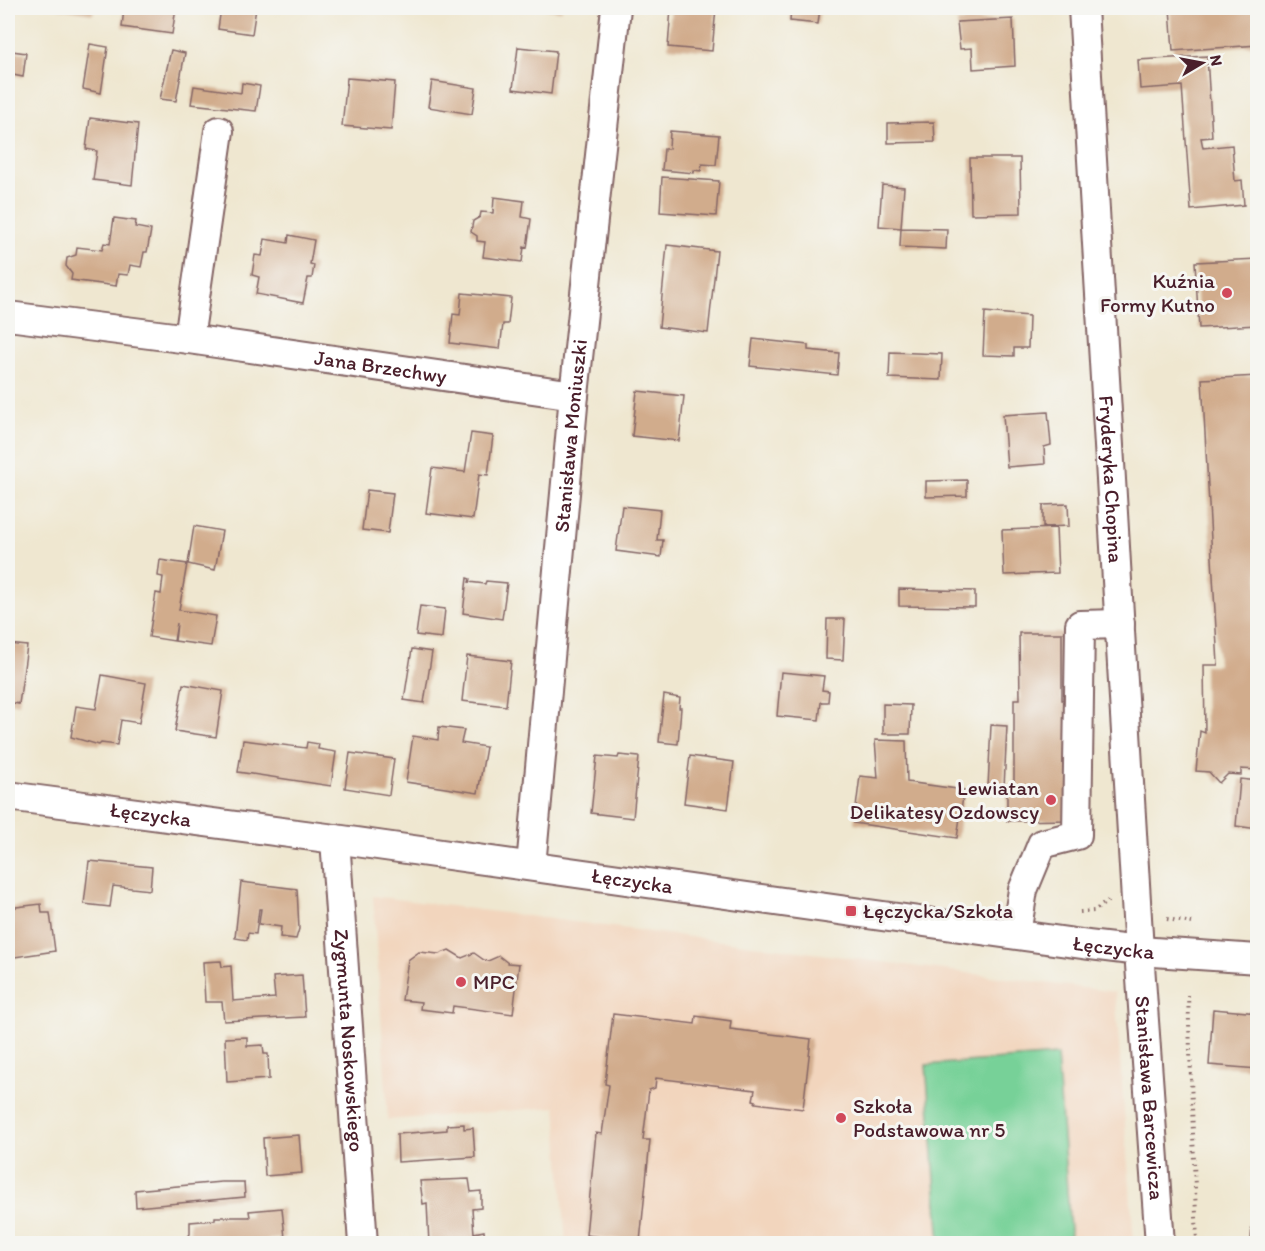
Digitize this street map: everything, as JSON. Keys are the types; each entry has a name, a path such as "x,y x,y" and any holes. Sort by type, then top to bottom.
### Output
{"street":[{"name":"Stanisława Moniuszki","path":"531,866 574,396 616,8"},
{"name":"Fryderyka Chopina","path":"1083,8 1139,951"},
{"path":"189,339 219,131"},
{"name":"Jana Brzechwy","path":"8,316 189,339 574,396"},
{"path":"1016,934 1023,890 1042,844 1077,835 1080,625 1120,624"},
{"name":"Łęczycka","path":"8,796 1139,951 1257,959"},
{"name":"Zygmunta Noskowskiego","path":"335,839 363,1244"},
{"name":"Stanisława Barcewicza","path":"1139,951 1160,1244"}],"path":[{"path":"1159,916 1171,921 1193,923"},
{"path":"1188,995 1197,1244"}],"shaded area":[{"name":"Szkoła Podstawowa nr 5","path":"373,896 1115,992 1134,1243 566,1243 556,1107 388,1120"}],"green space":[{"path":"1057,1055 1071,1243 940,1243 926,1065"}],"building":[{"path":"57,8 94,8 93,14"},
{"path":"124,8 176,8 172,34 122,27"},
{"path":"221,8 256,8 252,34 218,29"},
{"path":"546,8 562,8 561,11"},
{"path":"671,8 716,8 712,51 668,47"},
{"path":"791,8 820,8 818,24 790,21"},
{"path":"1170,8 1258,8 1258,45 1173,51"},
{"path":"1013,19 1015,66 973,69 972,48 960,49 957,22"},
{"path":"90,44 108,47 101,93 83,89"},
{"path":"518,47 556,51 551,94 513,89"},
{"path":"171,50 185,53 176,101 160,99"},
{"path":"12,51 26,53 23,77 8,74 8,58 11,59"},
{"path":"1207,56 1212,137 1201,138 1203,148 1232,145 1235,181 1242,180 1244,205 1191,210 1182,86 1140,89 1138,60"},
{"path":"347,78 395,82 391,130 342,126"},
{"path":"432,81 476,88 472,114 428,107"},
{"path":"242,83 260,86 256,111 191,104 194,86 241,93"},
{"path":"90,118 138,124 132,185 93,180 97,151 86,149"},
{"path":"934,122 935,142 888,143 888,123"},
{"path":"670,131 719,135 716,165 702,164 701,171 694,170 694,173 662,170 664,149 669,149"},
{"path":"970,158 1020,158 1021,213 971,214"},
{"path":"662,177 719,181 716,216 660,212"},
{"path":"882,185 904,187 901,228 879,226"},
{"path":"494,197 524,201 522,217 531,219 527,248 524,247 522,262 483,257 485,242 477,241 477,236 471,232 473,221 480,217 481,212 493,213"},
{"path":"114,218 136,221 135,227 151,230 147,252 144,252 141,267 130,265 128,275 118,274 116,286 71,280 72,274 66,266 67,258 76,255 77,247 102,250 104,243 110,244"},
{"path":"901,228 947,229 946,249 900,247"},
{"path":"289,235 314,240 310,264 314,265 312,278 308,278 303,303 256,294 259,277 252,275 255,255 262,256 265,239 288,243"},
{"path":"667,245 717,251 708,333 659,327"},
{"name":"Kuźnia Formy Kutno","path":"1258,259 1258,325 1199,328 1195,262"},
{"path":"462,293 511,298 508,324 503,324 500,349 450,343 453,314 460,315"},
{"path":"985,312 1029,316 1028,348 1014,348 1014,356 983,355"},
{"path":"753,339 808,345 808,350 839,353 837,375 750,366"},
{"path":"890,352 942,354 941,380 889,378"},
{"path":"1258,376 1258,770 1241,769 1241,775 1228,774 1219,783 1209,772 1196,771 1200,731 1205,733 1204,665 1218,665 1202,379"},
{"path":"637,391 684,396 679,441 632,436"},
{"path":"1048,412 1051,445 1044,447 1045,464 1007,467 1003,415"},
{"path":"471,433 493,436 488,475 479,474 473,519 426,513 432,468 465,472"},
{"path":"967,480 967,496 926,497 926,481"},
{"path":"367,490 393,493 388,533 362,530"},
{"path":"1068,504 1069,526 1043,527 1043,505"},
{"path":"622,506 660,510 657,540 663,540 661,557 616,551"},
{"path":"194,526 222,531 215,570 188,564"},
{"path":"1056,528 1058,573 1004,575 1002,530"},
{"path":"160,560 187,564 179,610 216,616 211,646 175,641 177,623 174,641 149,637 156,593 161,594 163,577 158,576"},
{"path":"467,578 470,579 469,582 485,584 486,581 507,583 502,619 463,613"},
{"path":"899,589 975,591 975,607 899,606"},
{"path":"420,606 445,609 442,638 416,635"},
{"path":"827,619 845,619 843,660 826,659"},
{"path":"1019,633 1062,633 1062,700 1069,700 1070,820 1007,821 1007,785 1014,785 1014,699 1020,699"},
{"path":"8,644 27,646 19,704 8,702"},
{"path":"412,649 432,652 424,703 404,700"},
{"path":"467,656 511,661 506,706 462,701"},
{"path":"781,672 824,676 822,690 829,691 828,702 821,702 819,720 777,716"},
{"path":"102,675 146,683 139,723 121,720 117,745 101,743 99,745 71,737 76,706 96,709"},
{"path":"183,684 223,691 216,737 175,731"},
{"path":"664,695 680,698 678,744 659,742"},
{"path":"883,704 911,705 910,734 883,734"},
{"path":"991,725 1007,726 1004,788 988,787"},
{"path":"439,727 464,730 461,743 486,747 478,793 406,782 413,736 438,740"},
{"path":"243,740 306,748 307,742 319,744 318,749 336,752 331,786 238,772"},
{"path":"875,740 906,741 907,782 964,790 957,838 854,823 860,776 878,778"},
{"path":"350,753 394,759 389,795 345,788"},
{"path":"619,755 639,757 633,818 591,813 597,756 618,758"},
{"path":"690,756 734,762 728,809 684,803"},
{"path":"1240,779 1258,781 1258,829 1236,826"},
{"path":"89,861 152,867 150,890 113,886 110,907 84,904"},
{"path":"241,882 297,889 299,929 296,939 280,937 281,927 259,924 261,909 259,909 256,934 248,933 247,940 235,938"},
{"path":"41,904 42,913 50,913 55,951 8,958 8,908"},
{"name":"MPC","path":"449,950 462,958 474,953 488,961 499,956 508,963 519,964 513,1014 453,1006 452,1013 420,1009 421,1002 402,1000 408,960 419,952 439,954"},
{"path":"221,961 222,967 231,966 233,1001 275,998 273,977 302,975 305,1017 224,1021 222,1002 205,1002 203,962"},
{"path":"1213,1009 1258,1013 1258,1069 1209,1065"},
{"path":"613,1014 695,1024 696,1016 731,1021 730,1029 811,1039 803,1109 755,1103 756,1101 753,1100 755,1090 656,1078 655,1088 649,1090 643,1140 650,1140 640,1242 586,1235 596,1133 602,1134 609,1085 605,1084"},
{"path":"247,1037 247,1046 263,1045 264,1054 268,1054 269,1079 227,1082 225,1038"},
{"path":"464,1124 464,1129 473,1128 475,1157 398,1162 397,1134 447,1130 447,1125"},
{"path":"299,1135 302,1173 265,1176 263,1138"},
{"path":"469,1179 471,1192 481,1191 481,1208 472,1209 474,1233 484,1231 485,1244 429,1244 427,1203 423,1204 420,1181"},
{"path":"244,1182 245,1197 136,1207 135,1190"},
{"path":"1253,1189 1258,1189 1258,1244 1251,1244"},
{"path":"282,1208 285,1238 256,1241 256,1244 185,1244 190,1234 190,1222 215,1220 215,1217 250,1217 249,1211"},
{"path":"565,1240 565,1244 538,1244 538,1242"}],"place":[{"name":"Kuźnia Formy Kutno","path":"1227,293"},
{"name":"Lewiatan Delikatesy Ozdowscy","path":"1051,800"},
{"name":"Łęczycka/Szkoła","path":"851,911"},
{"name":"MPC","path":"461,982"},
{"name":"Szkoła Podstawowa nr 5","path":"841,1118"}]}
